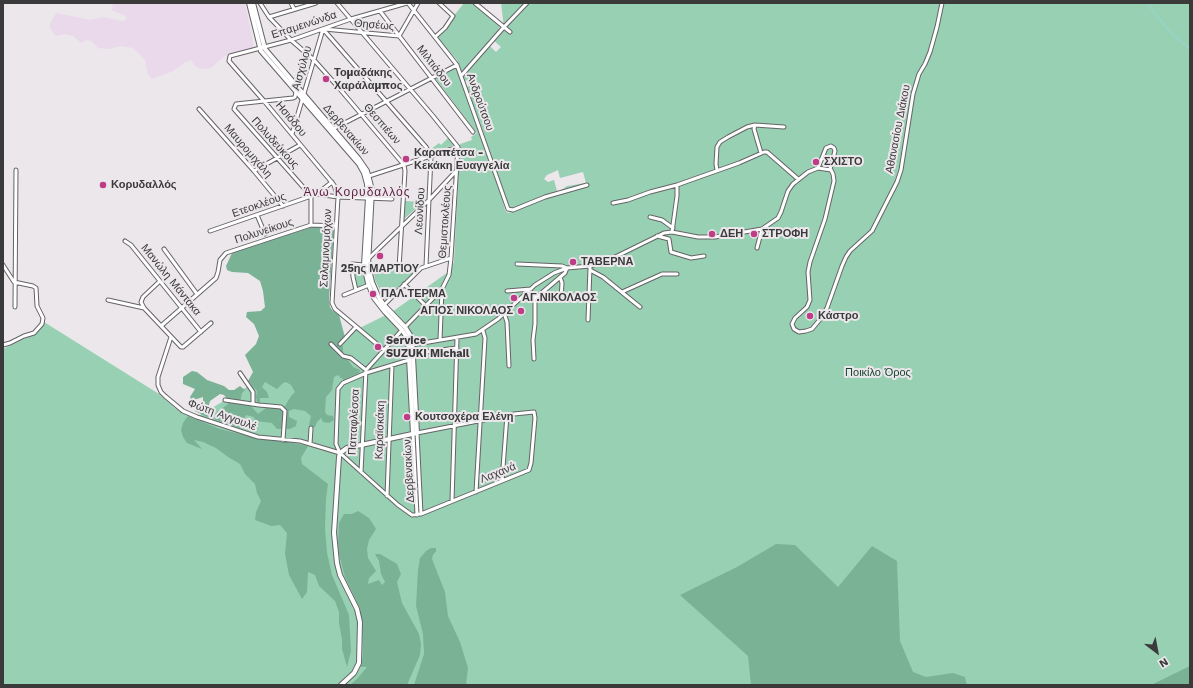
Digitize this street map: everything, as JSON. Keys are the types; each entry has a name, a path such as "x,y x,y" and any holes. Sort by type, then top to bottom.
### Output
{"street":[{"path":"249,3 262,48"},
{"path":"253,3 262,48"},
{"name":"Θεσπιέων","path":"260,3 269,17 291,40 314,60 362,114 404,165"},
{"path":"291,3 294,9"},
{"path":"269,17 316,3"},
{"path":"337,3 458,147 369,176"},
{"name":"Επαμεινώνδα","path":"230,56 291,40 351,19 407,3"},
{"name":"Ανδρούτσου","path":"407,3 457,65 508,209 513,210 544,197 587,185"},
{"path":"399,36 418,3"},
{"path":"435,37 445,28 453,16 439,3"},
{"path":"475,3 510,32"},
{"path":"461,76 527,3"},
{"name":"Αθανασίου Διάκου","path":"830,169 834,180 825,219 809,265 810,300 807,307 795,318 792,324 794,329 799,332 806,331 814,327 825,312 844,261 850,251 872,231 897,182 901,170 913,94 919,74 930,52 942,3"},
{"name":"Μιλτιάδου","path":"380,11 473,132"},
{"path":"323,29 426,147 431,156"},
{"name":"Θησέως","path":"323,29 399,36"},
{"name":"Αισχύλου","path":"292,134 323,29"},
{"name":"Δερβενακίων","path":"262,48 296,92 303,96 361,162 369,176 371,183 366,265 369,285 381,307 410,334 419,514"},
{"name":"Δερβενακίων","path":"262,48 361,168 370,198 368,259 366,265 373,285 384,305 404,328"},
{"name":"Ησιόδου","path":"230,56 229,61 332,182 338,197"},
{"path":"333,129 457,65"},
{"path":"264,101 293,98 296,95 296,92"},
{"name":"Πολυδεύκους","path":"264,101 236,104 234,109 311,196"},
{"name":"Μαυρομιχάλη","path":"199,109 283,206"},
{"path":"755,125 754,129 761,153"},
{"path":"717,170 717,147 720,142 746,127 755,125 784,127"},
{"path":"254,171 300,144"},
{"path":"650,217 662,220 672,230 698,237 713,237 762,230 778,218 784,206 788,191 798,179 808,172 818,168 830,169 835,151 834,148 831,146 826,148 818,168"},
{"name":"Θεμιστοκλέους","path":"440,340 442,289 449,274 452,258 458,147"},
{"path":"613,203 677,185 766,152 798,179"},
{"name":"Λεωνίδου","path":"426,266 431,156"},
{"path":"356,290 352,264 399,268 405,171 404,165"},
{"path":"368,259 429,200 458,169"},
{"path":"15,307 16,170"},
{"name":"Ετεοκλέους","path":"210,231 317,194 332,182"},
{"path":"672,230 677,196 677,185"},
{"path":"317,194 338,197 392,200"},
{"path":"311,196 311,225"},
{"name":"Σαλαμινομάχων","path":"338,197 332,300 335,309 356,327"},
{"path":"257,215 264,234"},
{"name":"Πολυνείκους","path":"161,326 216,278 218,275 220,260 226,253 311,225 336,226"},
{"path":"517,264 562,266 567,268 590,268 672,230"},
{"path":"757,248 762,230"},
{"path":"657,236 670,239 671,252 691,258 704,256"},
{"name":"Μανώλη Μάντακα","path":"125,242 131,245 201,332"},
{"path":"164,248 197,294"},
{"path":"384,305 421,268 452,258"},
{"path":"3,265 14,282 36,288 37,306 43,320 42,324 34,333 10,343 3,344"},
{"path":"535,296 540,294 565,273 567,268"},
{"path":"410,345 476,334 504,313 531,289 554,273 567,268"},
{"path":"590,268 640,307"},
{"path":"588,320 590,268"},
{"path":"622,292 662,274 677,274"},
{"path":"560,277 562,283 561,299"},
{"path":"160,281 141,300 144,308 182,348 211,323"},
{"path":"404,284 426,306"},
{"path":"344,295 369,285"},
{"path":"366,371 404,328 442,289"},
{"path":"508,291 531,289"},
{"path":"527,292 535,296"},
{"path":"534,359 533,340 535,324 535,296"},
{"path":"108,300 144,308"},
{"path":"504,313 507,322 509,366"},
{"path":"340,344 356,327 384,350"},
{"path":"476,492 485,338 482,331"},
{"name":"Φώτη Αγγουλέ","path":"172,337 158,377 158,385 161,392 172,403 188,413 258,437 310,444 340,453"},
{"path":"452,502 457,338"},
{"path":"331,344 343,356 350,357 366,371"},
{"path":"411,354 457,348"},
{"name":"Δερβενακίων","path":"411,354 409,360 415,434"},
{"path":"409,360 366,371 343,383 338,389 336,444 340,453 387,496 409,513 419,514"},
{"name":"Καραϊσκάκη","path":"387,496 392,365"},
{"name":"Παπαφλέσσα","path":"361,472 366,371"},
{"path":"240,373 253,392 253,404"},
{"path":"225,400 279,406 283,408 285,411 283,440"},
{"name":"Λαχανά","path":"419,514 529,470 533,442 534,412 507,415"},
{"path":"341,685 354,673 359,663 360,622 357,609 340,575 337,563 334,533 337,464 340,453 346,448 507,415 502,481"},
{"path":"310,444 311,428"}],"shaded area":[{"path":"113,3 245,3 254,48 226,55 211,68 202,69 195,66 191,60 173,71 152,79 148,75 145,60 133,48 121,46 110,49 98,48 91,41 86,40 81,43 73,36 66,34 55,36 49,26 56,13 91,20 102,17 122,21 126,20 126,16 112,10"}],"green space":[{"path":"464,3 473,3 500,25 498,32 462,72 457,60 437,37"},
{"name":"Ποικίλο Όρος","path":"501,3 1190,3 1190,685 3,685 3,349 34,334 40,329 44,322 159,394 175,408 195,418 279,368 392,312 451,270 454,261 460,144 472,140 471,137 477,133 435,78 457,67 499,186 505,210 508,213 553,196 567,186 586,183 583,172 560,178 558,170 547,175 544,179 548,182 554,180 557,191 513,208 510,208 507,205 481,125 466,87 477,84 476,78 464,81 463,76 489,45 496,52 501,47 493,40 504,28"},
{"path":"449,137 454,145 433,152 431,149 439,143 441,145"},
{"path":"405,201 423,202 404,219"},
{"path":"312,227 334,227 329,300 330,307 339,315 346,341 341,345 343,347 343,353 353,367 360,370 359,373 344,380 338,375 334,377 332,390 326,397 325,412 327,415 333,416 334,420 329,423 323,422 321,418 315,427 312,428 309,425 311,416 305,411 294,409 289,411 289,417 297,421 296,426 290,429 277,429 272,423 255,421 254,417 246,415 240,428 214,419 216,413 228,404 229,401 224,395 220,394 210,401 208,408 209,415 207,417 195,411 203,401 203,397 191,401 190,397 195,389 183,384 183,377 192,371 197,372 207,380 224,386 229,390 234,390 240,386 245,390 242,393 240,402 251,406 258,414 266,408 273,406 281,408 285,406 295,392 291,385 286,382 277,389 265,382 262,387 267,392 269,398 260,398 260,403 257,402 257,391 248,381 253,372 245,355 256,344 259,336 254,324 246,317 247,312 261,311 265,307 263,291 260,281 248,273 232,272 227,270 226,266 232,253 241,248"},
{"path":"354,267 362,267 366,285 358,288"},
{"path":"373,268 417,269 385,300 375,280"},
{"path":"188,416 220,429 264,440 277,440 308,446 301,458 302,464 328,484 325,528 327,553 332,575 349,615 351,651 347,667 342,649 339,612 335,601 319,586 315,575 308,572 307,592 302,599 289,575 285,554 287,533 280,525 271,526 255,520 256,512 261,501 255,484 245,474 240,464 216,448 203,442 194,440 202,449 187,443 181,430 183,423"},
{"path":"358,511 369,518 376,529 369,540 367,549 368,558 376,571 369,578 368,584 379,580 382,585 385,582 381,574 379,561 375,554 380,554 397,564 401,574 397,582 402,603 419,634 421,644 420,655 407,685 350,685 367,667 361,667 363,655 363,635 360,608 345,577 339,554 338,543 339,523 344,514 352,514"},
{"path":"776,544 795,545 838,587 872,546 897,561 900,641 913,672 926,677 953,673 965,677 967,685 751,685 748,656 680,595 737,567"},
{"path":"431,548 436,548 432,559 445,592 448,616 460,642 468,668 466,685 414,685 424,654 423,634 416,606 418,570 420,558"},
{"path":"1190,666 1190,685 1151,685"}],"waterway":[{"path":"1148,3 1171,33 1190,49"}],"place":[{"name":"Τομαδάκης Χαράλαμπος","path":"326,79"},
{"name":"Καραπέτσα - Κεκάκη Ευαγγελία","path":"406,159"},
{"name":"ΣΧΙΣΤΟ","path":"816,162"},
{"name":"Κορυδαλλός","path":"103,185"},
{"name":"ΔΕΗ","path":"712,234"},
{"name":"ΣΤΡΟΦΗ","path":"754,234"},
{"name":"25ης ΜΑΡΤΙΟΥ","path":"380,256"},
{"name":"ΤΑΒΕΡΝΑ","path":"573,262"},
{"name":"ΠΑΛ.ΤΕΡΜΑ","path":"373,294"},
{"name":"ΑΓ.ΝΙΚΟΛΑΟΣ","path":"514,298"},
{"name":"ΑΓΙΟΣ ΝΙΚΟΛΑΟΣ","path":"521,311"},
{"name":"Κάστρο","path":"810,316"},
{"name":"Service SUZUKI Michail","path":"378,347"},
{"name":"Κουτσοχέρα Ελένη","path":"407,417"}],"district":[{"name":"Άνω Κορυδαλλός","path":"357,192"}]}
